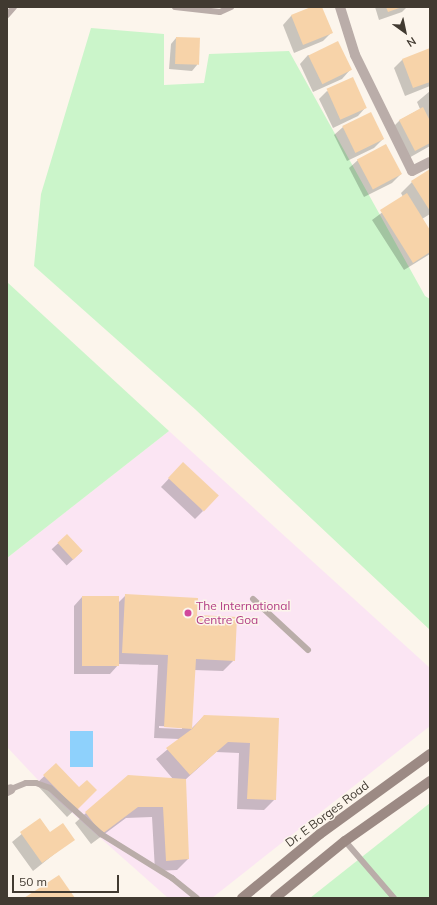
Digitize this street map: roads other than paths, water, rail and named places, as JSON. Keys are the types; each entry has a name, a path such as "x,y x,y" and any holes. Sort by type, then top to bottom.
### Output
{"main road":[{"name":"Dr. E Borges Road","path":"242,898 320,834 430,754"},
{"path":"275,898 345,841 430,781"}],"street":[{"path":"340,7 355,55 412,170 430,162"}],"lane":[{"path":"7,15 14,7"},
{"path":"175,7 220,12 231,7"},
{"path":"253,599 308,650"},
{"path":"9,790 26,783 36,783 50,788 100,834 172,878 197,898"},
{"path":"345,841 394,898"}],"water":[{"path":"70,731 93,731 93,767 70,767"}],"place":[{"name":"The International Centre Goa","path":"188,613"}]}
